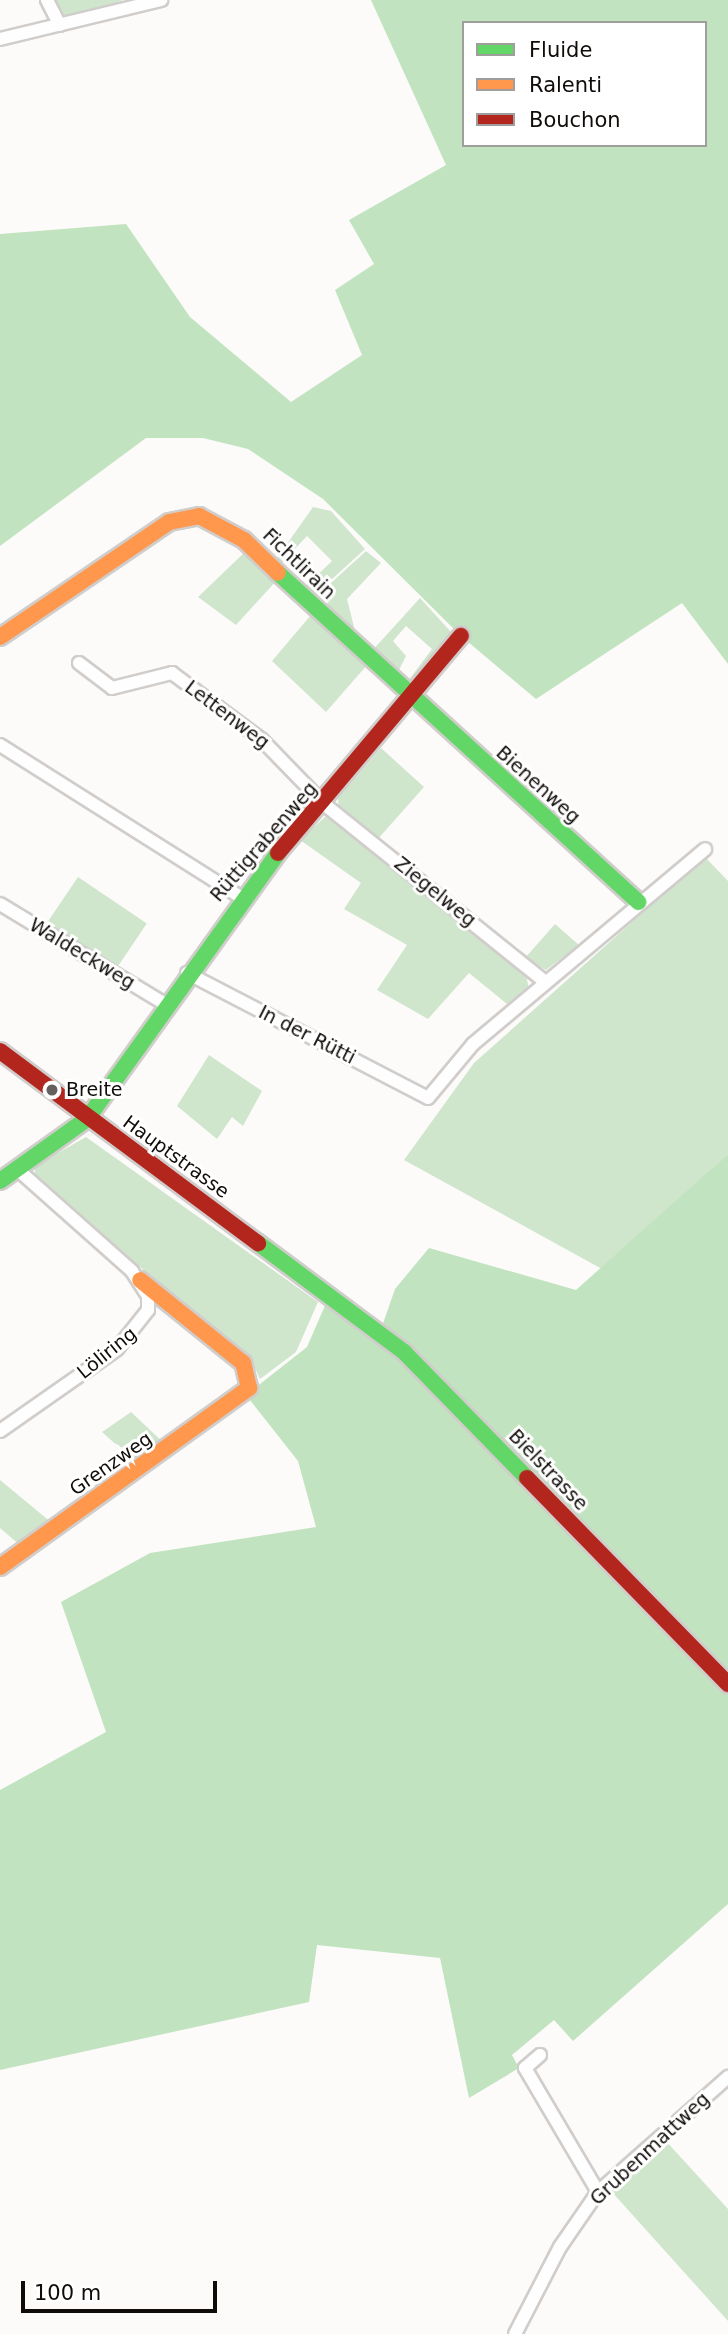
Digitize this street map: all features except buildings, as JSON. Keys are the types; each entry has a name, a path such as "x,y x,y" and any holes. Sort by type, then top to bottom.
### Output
{"street":[{"path":"47,0 60,25"},
{"path":"0,39 161,0"},
{"name":"Fichtlirain","path":"0,637 169,522 199,516 244,540 410,699"},
{"name":"Rüttigrabenweg","path":"88,1119 240,897 324,804 461,636"},
{"name":"Lettenweg","path":"79,663 112,688 172,673 270,746 324,804"},
{"name":"Bienenweg","path":"410,699 638,902"},
{"path":"0,745 240,897"},
{"name":"Ziegelweg","path":"324,804 545,982"},
{"path":"545,982 705,849"},
{"name":"Waldeckweg","path":"0,904 165,1004"},
{"name":"In der Rütti","path":"187,973 428,1098 474,1044 545,982"},
{"name":"Hauptstrasse","path":"0,1051 88,1119 330,1294"},
{"path":"0,1181 88,1119"},
{"path":"17,1170 140,1280"},
{"name":"Grenzweg","path":"0,1567 246,1395 250,1380 243,1363 140,1280"},
{"name":"Löliring","path":"0,1431 143,1323 148,1296 140,1280"},
{"name":"Bielstrasse","path":"330,1294 404,1352 728,1684"},
{"path":"540,2055 525,2068 598,2192"},
{"name":"Grubenmattweg","path":"515,2334 560,2247 598,2192 728,2077"}],"green space":[{"path":"48,0 123,0 60,25"},
{"path":"371,0 728,0 728,664 682,603 536,699 461,636 323,499 248,449 203,438 146,438 0,546 0,234 126,224 190,317 291,402 362,355 335,290 374,264 349,220 446,165"},
{"path":"313,507 331,511 365,549 330,581 319,603 304,588 332,561 307,536 280,565 275,561"},
{"path":"247,550 278,579 236,625 198,597"},
{"path":"366,551 381,563 347,599 356,635 321,604 331,583"},
{"path":"420,598 452,633 413,684 405,685 432,649 406,626 393,641 406,656 398,672 371,652"},
{"path":"316,609 368,664 326,712 272,661"},
{"path":"381,748 424,787 377,840 339,809 338,798"},
{"path":"326,816 525,972 529,988 507,1004 469,973 428,1019 377,990 407,945 344,909 361,883 300,840"},
{"path":"705,857 728,881 728,1154 602,1269 404,1160 474,1063"},
{"path":"78,877 147,923 114,971 46,925"},
{"path":"555,924 579,945 546,970 525,958"},
{"path":"209,1055 262,1091 243,1126 232,1117 217,1139 177,1106"},
{"path":"86,1137 318,1302 296,1352 260,1379 252,1362 35,1178 35,1166"},
{"path":"728,1154 728,1904 573,2041 554,2020 512,2055 519,2068 469,2098 440,1958 317,1945 309,2002 0,2070 0,1790 106,1732 61,1602 150,1553 316,1527 298,1461 246,1395 307,1347 330,1294 380,1332 395,1289 429,1248 576,1290"},
{"path":"131,1412 166,1445 139,1465 102,1432"},
{"path":"0,1480 52,1523 22,1547 0,1528"},
{"path":"665,2140 728,2209 728,2321 611,2191"}],"traffic: fast":[{"path":"278,573 638,902"},
{"path":"0,1181 87,1119 278,853"},
{"path":"258,1243 404,1352 527,1478"}],"traffic: slow":[{"path":"0,637 169,522 199,516 244,540 278,573"},
{"path":"0,1567 249,1388 243,1363 140,1280"}],"traffic: jam":[{"path":"278,853 461,636"},
{"path":"0,1051 258,1243"},
{"path":"527,1478 728,1684"}],"place":[{"name":"Breite","path":"52,1090"}]}
